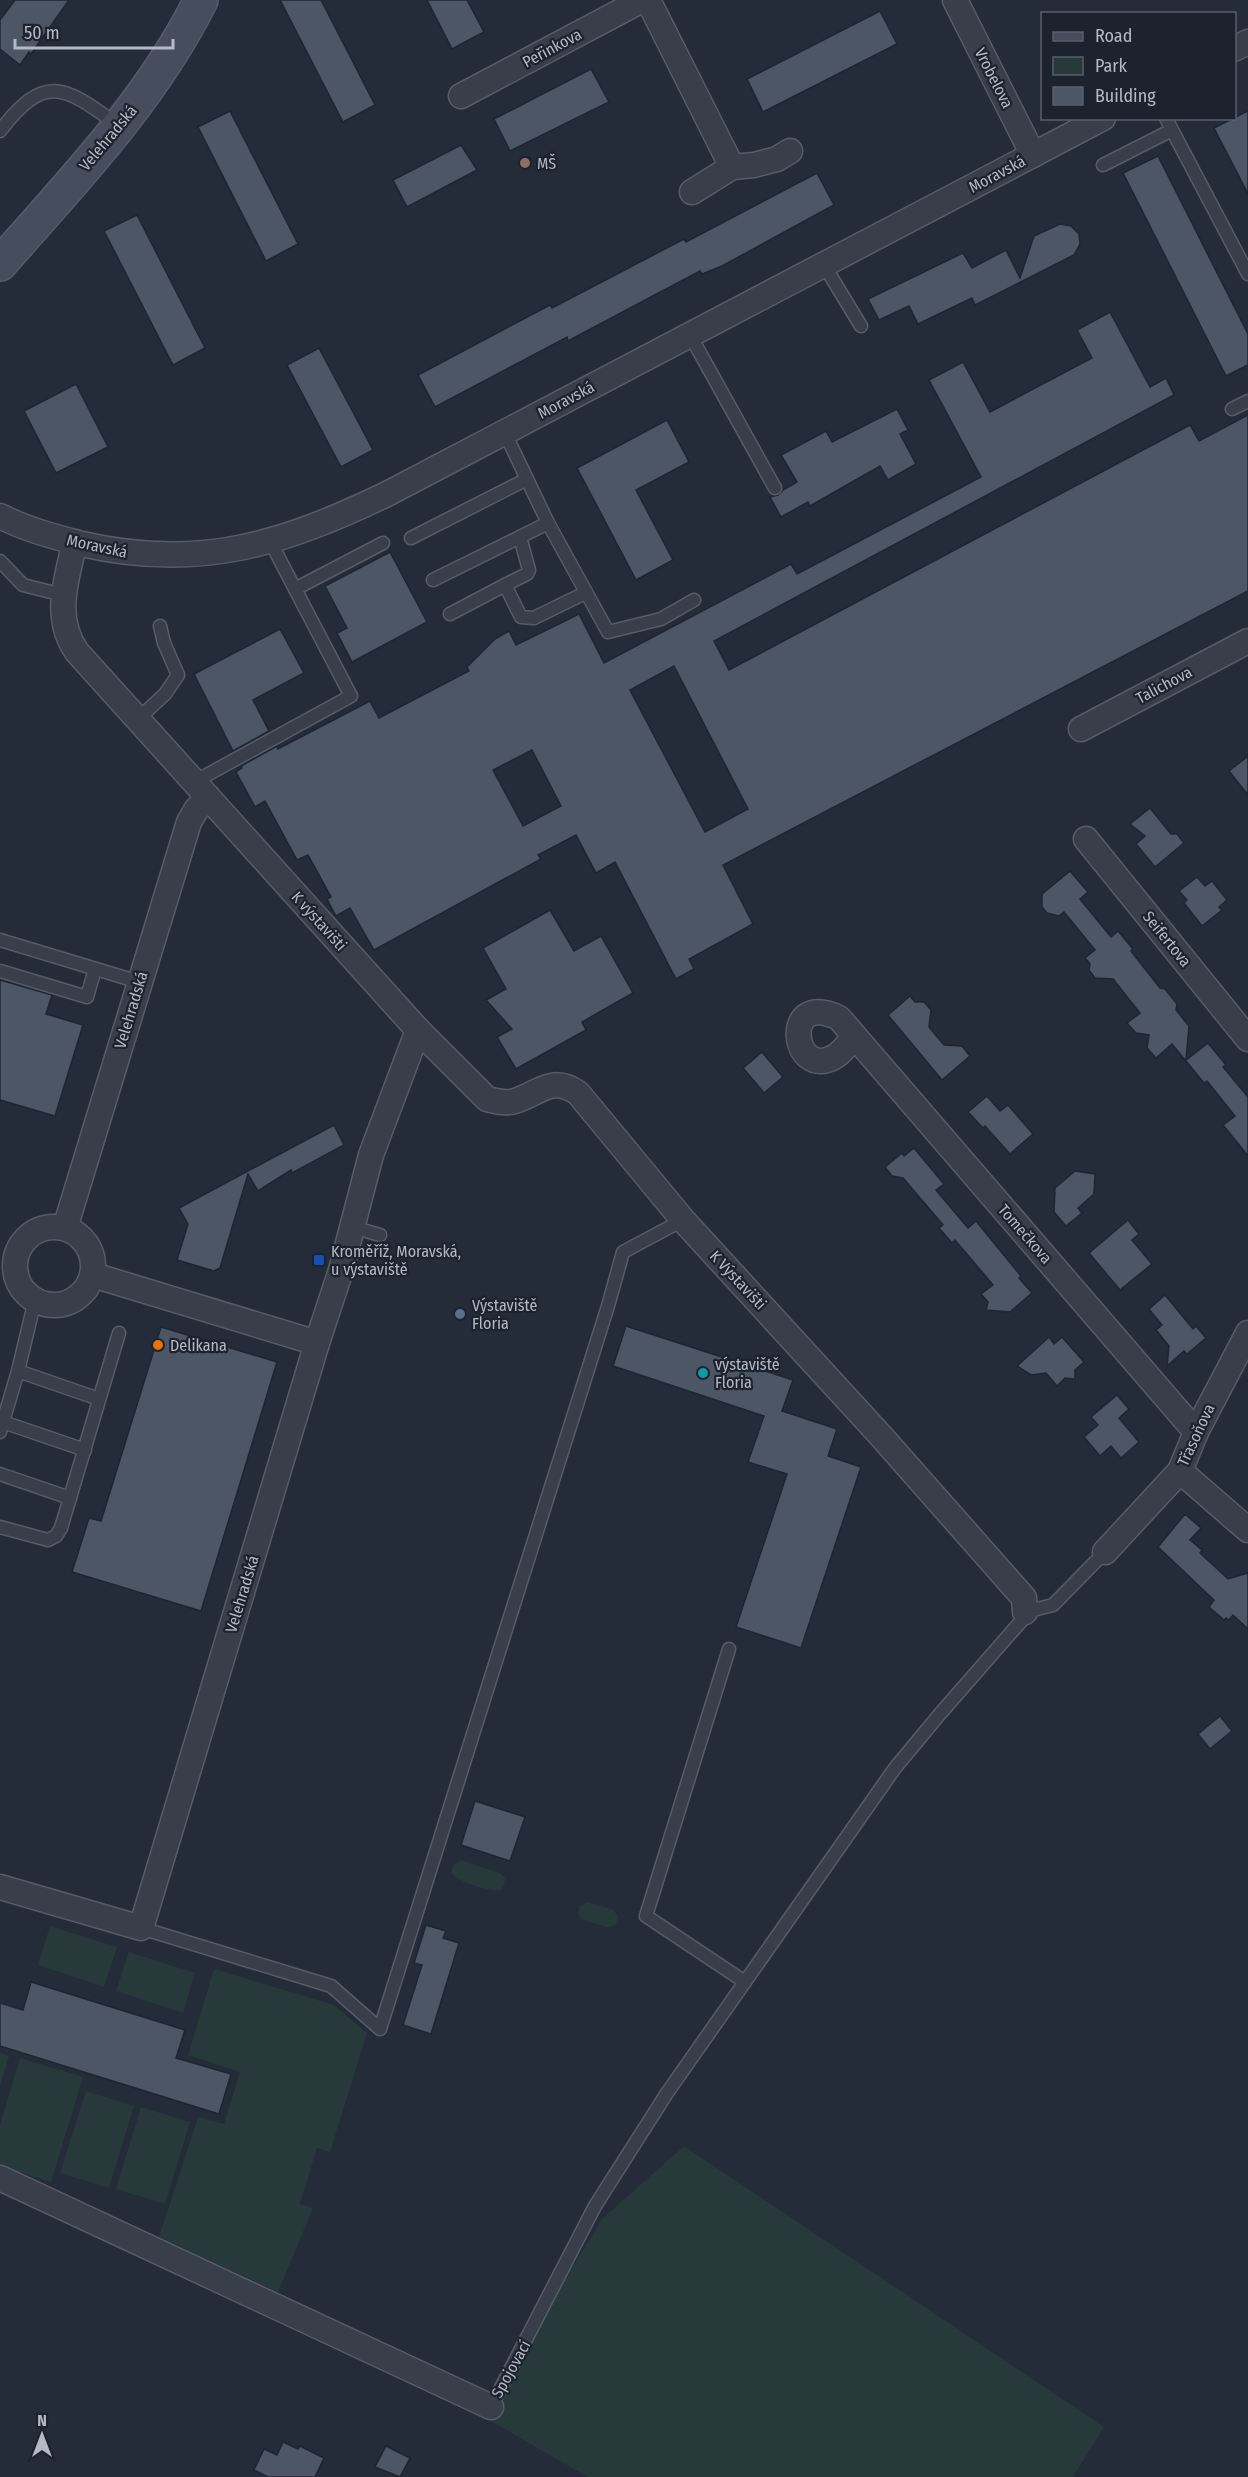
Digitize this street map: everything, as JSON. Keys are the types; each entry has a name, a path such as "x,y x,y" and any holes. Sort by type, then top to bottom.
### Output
{"main road":[{"name":"Velehradská","path":"0,264 152,85 201,0"}],"street":[{"name":"Peřinkova","path":"461,96 642,0"},
{"path":"648,0 732,167"},
{"name":"Vrobelova","path":"955,0 1033,155"},
{"name":"Moravská","path":"0,516 75,542 129,553 181,556 229,550 305,531 341,516 505,433 1099,120"},
{"path":"692,192 732,167 754,165 777,159 790,152"},
{"name":"K výstavišti","path":"75,542 63,595 62,611 69,640 137,720 418,1030"},
{"name":"Talichova","path":"1081,729 1248,641"},
{"name":"Velehradská","path":"65,1228 139,982 201,790"},
{"name":"Seifertova","path":"1086,839 1248,1039"},
{"path":"93,1275 317,1343 371,1155 418,1030"},
{"name":"K Výstavišti","path":"418,1030 487,1099 501,1102 514,1101 547,1085 568,1086 578,1093 683,1220 881,1436 1024,1598 1025,1612"},
{"name":"Tomečkova","path":"855,1037 1196,1432"},
{"path":"51,1226 65,1228 79,1235 89,1246 94,1260 93,1275 87,1289 76,1299 63,1305 48,1305 34,1300 24,1291 16,1279 9,1249 37,1230 51,1226"},
{"name":"Třasoňova","path":"1105,1552 1180,1471 1196,1432 1248,1333"},
{"name":"Velehradská","path":"141,1928 317,1343"},
{"path":"1180,1471 1248,1530"},
{"path":"0,1887 141,1928"},
{"path":"0,2178 491,2407"}],"lane":[{"path":"0,131 21,104 32,97 53,91 75,96 119,126"},
{"path":"1103,165 1169,124 1248,274"},
{"path":"824,265 861,326"},
{"path":"690,335 775,488"},
{"path":"1232,409 1248,400"},
{"path":"505,433 548,523 608,632 660,619 694,600"},
{"path":"411,538 527,479"},
{"path":"433,580 548,523"},
{"path":"450,614 528,574 529,570 520,537"},
{"path":"201,790 351,696 270,541"},
{"path":"295,590 383,543"},
{"path":"0,561 23,585 63,595"},
{"path":"505,585 521,617 534,618 585,593"},
{"path":"137,720 165,694 178,675 164,643 160,626"},
{"path":"0,940 139,982"},
{"path":"0,971 87,996 95,969"},
{"path":"141,1928 331,1986 380,2029 608,1306 623,1252 683,1220"},
{"path":"352,1227 380,1235"},
{"path":"34,1300 18,1371 1,1427 85,1450"},
{"path":"0,1527 48,1540 56,1536 61,1528 119,1333"},
{"path":"18,1371 99,1399"},
{"path":"0,1474 70,1498"},
{"path":"1025,1612 1053,1605 1105,1552"},
{"name":"Spojovací","path":"491,2407 595,2206 667,2093 896,1768 939,1714 1023,1619 1025,1612"},
{"path":"729,1649 646,1916 745,1982"}],"green space":[{"path":"463,1861 500,1873 505,1878 504,1886 500,1890 488,1889 474,1886 456,1877 452,1873 452,1868 454,1864"},
{"path":"588,1902 613,1910 618,1916 616,1925 606,1927 581,1919 578,1913 580,1906"},
{"path":"50,1926 117,1947 104,1987 38,1965"},
{"path":"129,1952 195,1973 183,2013 116,1991"},
{"path":"214,1969 334,2005 367,2033 330,2152 317,2148 300,2204 313,2208 278,2292 159,2237 198,2117 224,2124 240,2072 188,2055"},
{"path":"0,2053 9,2056 0,2086"},
{"path":"20,2058 83,2077 51,2182 0,2166 0,2125"},
{"path":"86,2091 134,2106 109,2188 60,2173"},
{"path":"141,2107 190,2122 165,2204 116,2189"},
{"path":"684,2146 1104,2427 1073,2477 588,2477 482,2416 602,2219"}],"building":[{"path":"15,0 69,0 31,54 29,52 20,65 0,49 0,20"},
{"path":"280,0 321,0 375,105 343,122"},
{"path":"427,0 467,0 484,32 452,49"},
{"path":"880,11 897,44 763,112 747,79"},
{"path":"591,69 609,102 510,151 494,119"},
{"path":"230,111 298,244 266,261 198,127"},
{"path":"1248,111 1248,194 1214,128 1230,120 1236,120 1236,117"},
{"path":"461,145 477,170 407,207 393,180"},
{"path":"1158,156 1248,334 1248,365 1226,376 1123,173"},
{"path":"817,173 834,205 722,266 702,274 700,271 568,341 567,337 435,407 418,375 550,305 552,308 684,239 686,242"},
{"path":"137,215 205,348 173,365 104,231"},
{"path":"1060,224 1071,226 1079,234 1080,244 1074,255 975,305 972,298 918,324 909,306 879,320 868,299 963,253 972,268 1006,250 1020,278 1034,236"},
{"path":"1110,312 1150,387 1166,378 1174,395 714,641 729,670 1190,425 1199,441 1248,415 1248,591 723,865 753,924 689,959 694,969 676,979 615,862 596,873 576,835 538,855 541,859 374,950 350,908 336,916 327,899 331,897 308,855 297,860 265,801 255,807 236,772 242,768 241,766 370,701 379,718 469,671 467,667 495,639 509,631 516,645 579,614 604,663 791,564 797,574 981,477 929,380 963,362 990,412 1092,358 1077,330","holes":["674,666 748,809 705,832 630,690","532,750 561,806 523,826 493,770"]},
{"path":"319,348 373,450 341,467 287,365"},
{"path":"76,384 108,447 56,473 24,411"},
{"path":"897,409 908,430 900,434 916,464 888,480 880,466 810,506 808,502 781,517 770,497 778,495 797,482 781,455 826,431 832,442"},
{"path":"667,420 689,462 636,490 673,560 636,580 577,468"},
{"path":"390,552 427,622 352,662 337,633 347,628 325,586"},
{"path":"280,629 304,673 253,700 269,731 233,751 194,674"},
{"path":"1248,756 1248,795 1229,771"},
{"path":"1150,808 1171,834 1177,834 1184,843 1155,867 1136,844 1145,836 1130,824"},
{"path":"1070,871 1088,892 1080,899 1111,937 1118,931 1160,988 1165,989 1177,1004 1176,1010 1189,1026 1186,1060 1208,1043 1226,1065 1223,1067 1248,1097 1248,1156 1223,1125 1235,1116 1207,1081 1204,1083 1172,1044 1156,1058 1147,1048 1149,1035 1136,1033 1127,1023 1140,1013 1113,979 1095,978 1089,970 1090,964 1085,958 1095,950 1064,912 1059,916 1047,913 1042,907 1042,894"},
{"path":"1197,877 1205,886 1212,881 1227,900 1219,907 1222,910 1202,926 1184,903 1187,900 1179,891"},
{"path":"550,910 574,951 601,936 633,993 582,1022 586,1030 516,1069 497,1037 512,1029 486,1000 506,989 483,948"},
{"path":"0,980 52,995 46,1014 83,1025 55,1116 0,1100"},
{"path":"910,996 915,1002 924,1002 931,1010 929,1027 944,1045 962,1046 970,1056 942,1080 888,1015"},
{"path":"762,1052 783,1077 764,1093 743,1068"},
{"path":"987,1096 1000,1111 1008,1105 1033,1134 1010,1154 985,1126 983,1128 968,1112"},
{"path":"334,1125 344,1145 292,1173 291,1170 258,1191 248,1174 220,1268 214,1271 177,1260 188,1224 179,1208"},
{"path":"914,1148 944,1184 936,1190 968,1228 976,1221 1032,1293 1010,1312 986,1310 988,1302 981,1294 993,1285 955,1240 952,1243 939,1228 943,1225 903,1178 892,1176 885,1167 902,1153 904,1156"},
{"path":"1075,1171 1095,1174 1094,1194 1078,1208 1082,1213 1066,1226 1054,1212 1055,1188"},
{"path":"1128,1220 1139,1234 1132,1240 1152,1264 1120,1290 1089,1253"},
{"path":"1165,1295 1193,1329 1196,1326 1206,1338 1187,1354 1184,1351 1167,1366 1169,1346 1156,1330 1162,1325 1149,1309"},
{"path":"626,1326 793,1380 782,1411 837,1429 828,1456 861,1467 801,1648 736,1627 787,1474 748,1462 764,1416 613,1366"},
{"path":"161,1327 277,1362 201,1611 72,1572 89,1518 101,1521"},
{"path":"1049,1337 1054,1344 1062,1337 1084,1362 1075,1370 1075,1379 1065,1378 1057,1386 1046,1373 1031,1375 1017,1366"},
{"path":"1117,1395 1129,1409 1119,1418 1139,1442 1121,1458 1111,1446 1100,1456 1084,1437 1098,1425 1091,1417"},
{"path":"1185,1514 1201,1528 1190,1540 1202,1550 1200,1553 1228,1579 1248,1573 1248,1629 1233,1615 1229,1620 1226,1618 1224,1620 1209,1607 1214,1600 1158,1547"},
{"path":"1220,1716 1232,1731 1210,1749 1198,1734"},
{"path":"475,1801 525,1817 510,1861 461,1845"},
{"path":"426,1925 446,1931 443,1938 459,1943 431,2034 403,2025 422,1965 414,1963"},
{"path":"31,1982 185,2030 176,2058 231,2074 219,2114 0,2046 0,2003 23,2010"},
{"path":"283,2442 298,2449 300,2446 324,2458 315,2477 268,2477 254,2470 264,2449 277,2455"},
{"path":"386,2446 410,2458 400,2477 375,2467"}],"place":[{"name":"MŠ","path":"525,163"},
{"name":"Kroměříž, Moravská, u výstaviště","path":"319,1260"},
{"name":"Výstaviště Floria","path":"460,1314"},
{"name":"Delikana","path":"158,1345"},
{"name":"výstaviště Floria","path":"703,1373"}]}
